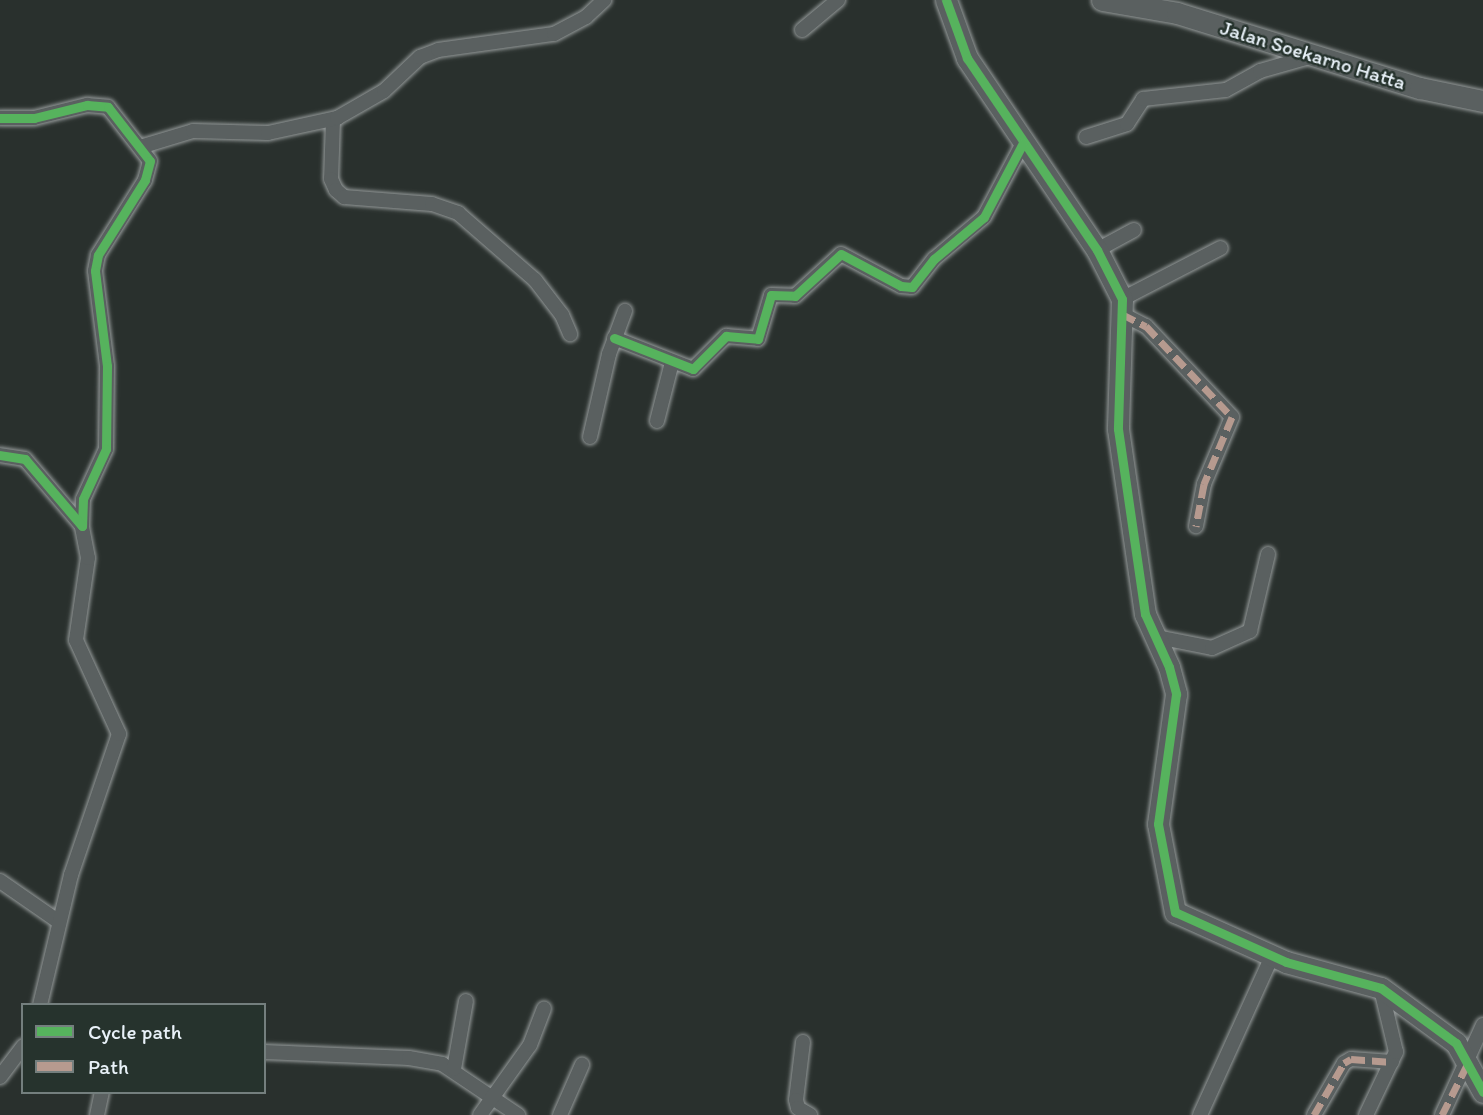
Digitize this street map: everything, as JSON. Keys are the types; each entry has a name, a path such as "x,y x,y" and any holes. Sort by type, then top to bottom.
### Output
{"street":[{"path":"139,147 192,131 268,133 332,120 384,91 420,57 438,50 554,34 586,17 604,0"},
{"path":"802,30 838,0"},
{"path":"946,0 967,58 1097,250 1122,306 1146,326 1231,417 1204,484 1196,526"},
{"name":"Jalan Soekarno Hatta","path":"1102,0 1177,13 1420,88 1483,100"},
{"path":"1086,137 1128,124 1143,99 1226,90 1260,71 1314,55"},
{"path":"0,118 34,118 87,105 108,107 150,161 149,173 98,255 95,271 107,366 106,449 83,499 82,526 88,558 76,640 119,734 78,851 40,1003"},
{"path":"332,120 331,179 336,190 344,197 432,204 458,213 535,280 562,315 569,334"},
{"path":"614,338 655,350 689,370 726,336 758,339 771,295 795,296 841,254 901,286 912,287 934,259 984,217 1023,143"},
{"path":"1097,250 1134,230"},
{"path":"1122,306 1221,248"},
{"path":"1122,306 1117,346 1118,429 1145,614 1152,636 1169,667 1176,694 1158,824 1175,912 1186,920 1234,935 1272,957 1381,988 1456,1043 1469,1061 1483,1092"},
{"path":"590,437 614,338 625,311"},
{"path":"657,421 672,362"},
{"path":"0,455 24,459 82,526"},
{"path":"1152,636 1212,648 1250,631 1268,554"},
{"path":"0,881 60,922"},
{"path":"1200,1115 1272,957"},
{"path":"1366,1115 1392,1062 1396,1039 1381,988"},
{"path":"454,1069 466,1001"},
{"path":"480,1115 492,1094 530,1045 544,1009"},
{"path":"1442,1115 1469,1061 1483,1025"},
{"path":"803,1042 796,1100 798,1108 810,1115"},
{"path":"0,1077 21,1049"},
{"path":"266,1052 409,1058 454,1069 518,1115"},
{"path":"1314,1115 1343,1063 1351,1059 1392,1062"},
{"path":"560,1115 582,1065"},
{"path":"97,1115 102,1094"}],"marked path":[{"path":"1122,314 1146,326 1232,417 1204,484 1196,526"},
{"path":"1314,1115 1344,1063 1351,1059 1392,1062"},
{"path":"1442,1115 1469,1061"}],"cycle path":[{"path":"946,0 967,58 1097,250 1122,299 1118,429 1145,614 1169,667 1176,694 1158,824 1175,912 1286,962 1381,988 1456,1043 1483,1092"},
{"path":"0,118 34,118 87,105 108,107 150,161 145,180 98,255 95,271 107,366 106,449 83,499 82,526 25,459 0,455"},
{"path":"614,338 693,369 726,336 758,339 771,295 795,296 841,254 901,286 912,287 934,259 984,217 1023,143"}]}
